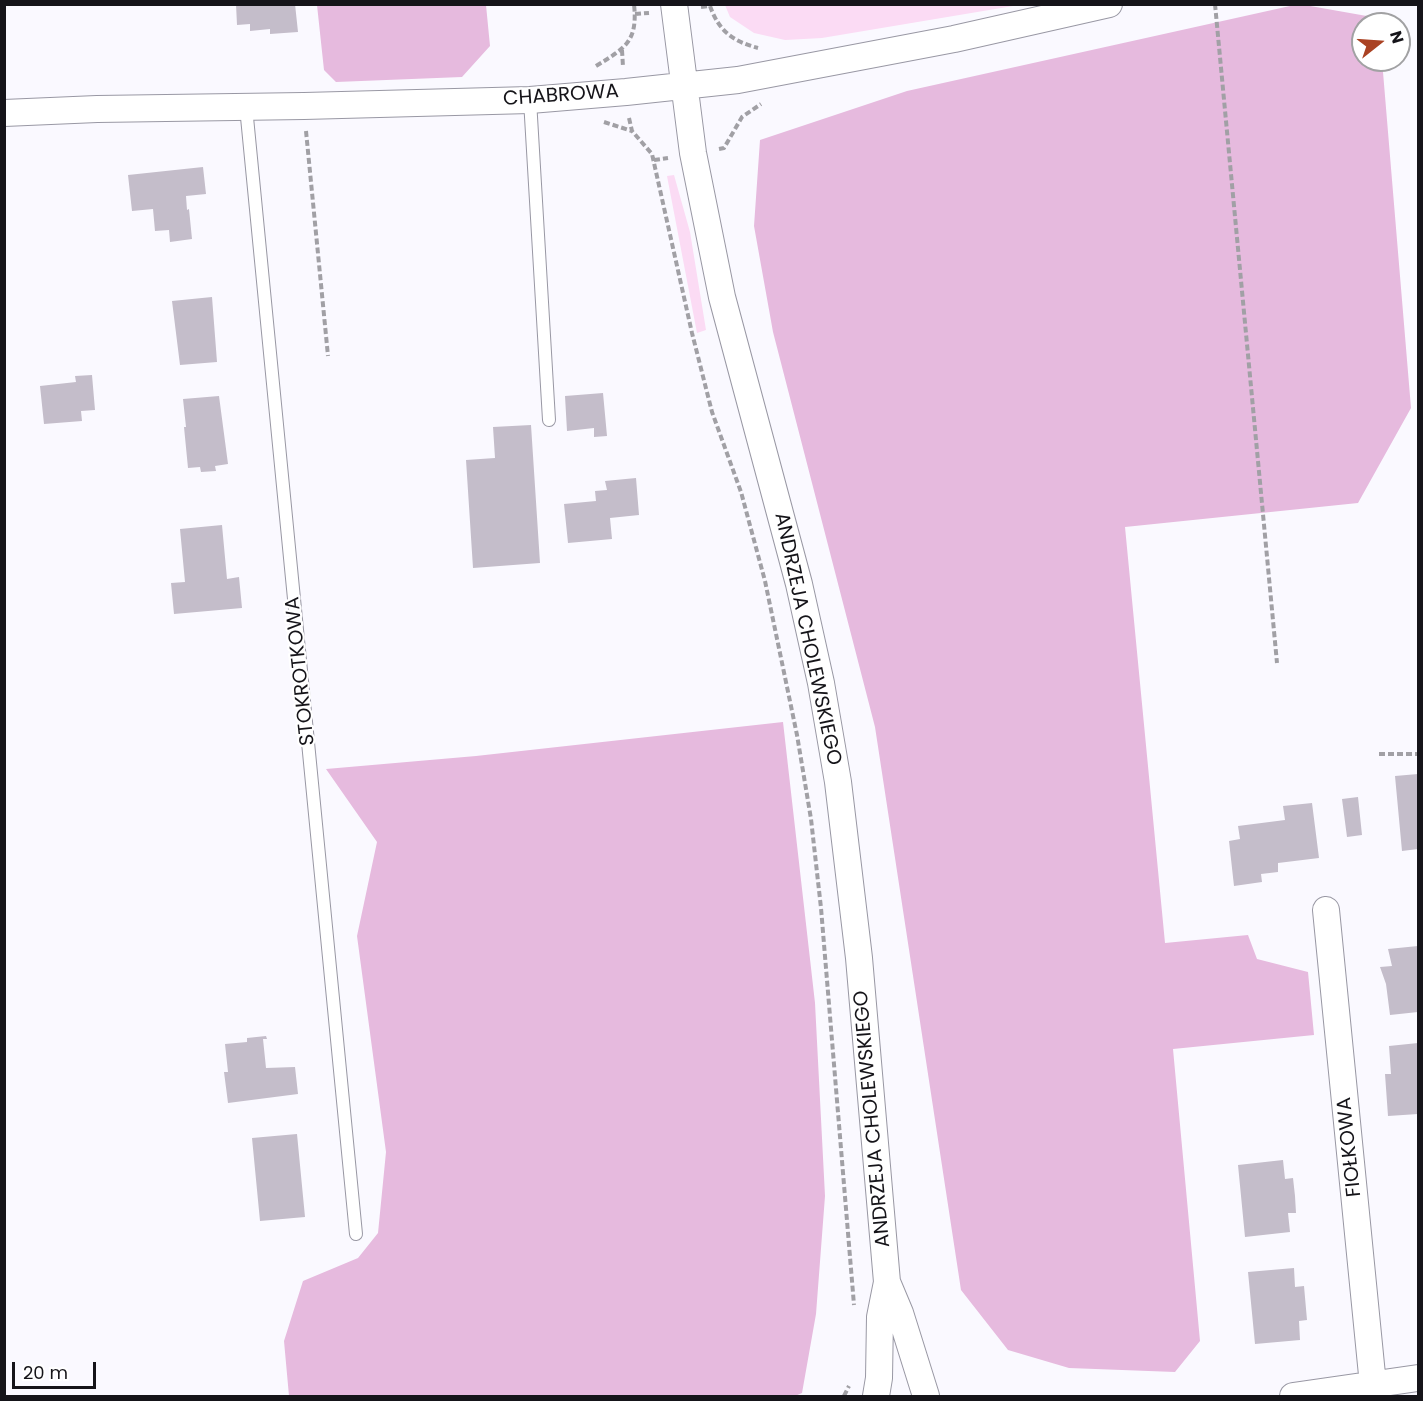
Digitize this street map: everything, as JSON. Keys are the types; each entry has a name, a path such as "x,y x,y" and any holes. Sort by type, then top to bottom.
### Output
{"street":[{"name":"CHABROWA","path":"4,113 530,100 626,93 738,80 954,39 1109,4"},
{"name":"ANDRZEJA CHOLEWSKIEGO","path":"675,8 693,153 722,297 799,584 838,783 859,958 887,1282 880,1317 879,1378 876,1396"},
{"name":"FIOŁKOWA","path":"1326,910 1373,1385"},
{"name":"ANDRZEJA CHOLEWSKIEGO","path":"887,1282 900,1313 926,1396"},
{"path":"1293,1396 1419,1378"}],"lane":[{"path":"530,100 549,420"},
{"name":"STOKROTKOWA","path":"246,107 356,1234"}],"path":[{"path":"623,68 622,50 628,45 633,34 634,4"},
{"path":"1215,4 1277,663"},
{"path":"635,14 710,6 718,25 733,38"},
{"path":"304,106 328,356"},
{"path":"629,117 632,131 648,148 654,160 709,401 741,492 765,581 797,735 811,819 822,908 841,1126 854,1315"},
{"path":"715,150 724,148 742,117"},
{"path":"654,160 671,157"},
{"path":"1379,754 1419,754"}],"shaded area":[{"path":"1299,4 1351,13 1351,72 1383,72 1411,408 1358,503 1125,527 1165,943 1248,935 1257,959 1308,972 1314,1035 1173,1049 1200,1341 1175,1372 1069,1368 1008,1350 961,1290 875,727 773,332 754,226 760,140 907,91"},
{"path":"317,5 486,5 490,46 462,77 336,82 324,70"},
{"path":"725,5 1019,5 822,38 785,40 754,33 730,17"},
{"path":"674,175 690,232 706,330 697,333 667,176"},
{"path":"783,722 815,1003 825,1196 816,1314 802,1393 795,1396 289,1396 284,1341 303,1281 358,1258 378,1233 386,1152 357,936 377,842 326,769 476,756"}],"building":[{"path":"236,4 295,4 298,32 270,34 270,29 250,31 250,24 237,25"},
{"path":"203,167 206,194 186,196 192,239 170,242 169,230 155,231 153,209 132,211 128,175"},
{"path":"212,297 217,362 180,365 172,301"},
{"path":"92,375 95,410 81,411 82,421 44,424 40,386 76,382 75,376"},
{"path":"603,393 607,436 594,437 594,428 567,431 565,396"},
{"path":"219,396 228,464 215,466 216,471 201,472 200,467 188,468 183,399"},
{"path":"531,425 540,563 473,568 466,460 495,458 493,427"},
{"path":"636,478 639,515 610,518 612,539 568,543 564,504 596,501 595,491 607,490 605,481"},
{"path":"222,525 227,579 239,577 242,608 174,614 171,583 185,582 180,529"},
{"path":"1418,774 1418,849 1402,851 1395,776"},
{"path":"1358,797 1362,835 1347,837 1342,799"},
{"path":"1312,803 1319,858 1278,863 1278,872 1261,874 1262,882 1234,886 1229,841 1240,839 1238,826 1285,820 1283,806"},
{"path":"1418,946 1418,1012 1390,1015 1386,984 1380,967 1392,966 1388,949"},
{"path":"266,1036 267,1039 263,1039 266,1068 295,1067 298,1094 228,1103 224,1072 228,1072 225,1044 247,1042 247,1038"},
{"path":"1418,1043 1418,1114 1388,1116 1385,1074 1391,1074 1389,1046"},
{"path":"297,1134 305,1217 260,1221 252,1138"},
{"path":"1283,1160 1285,1179 1293,1178 1295,1196 1296,1213 1288,1213 1290,1232 1245,1237 1238,1165"},
{"path":"1294,1268 1295,1287 1304,1286 1307,1320 1299,1321 1300,1340 1255,1344 1248,1272"}]}
